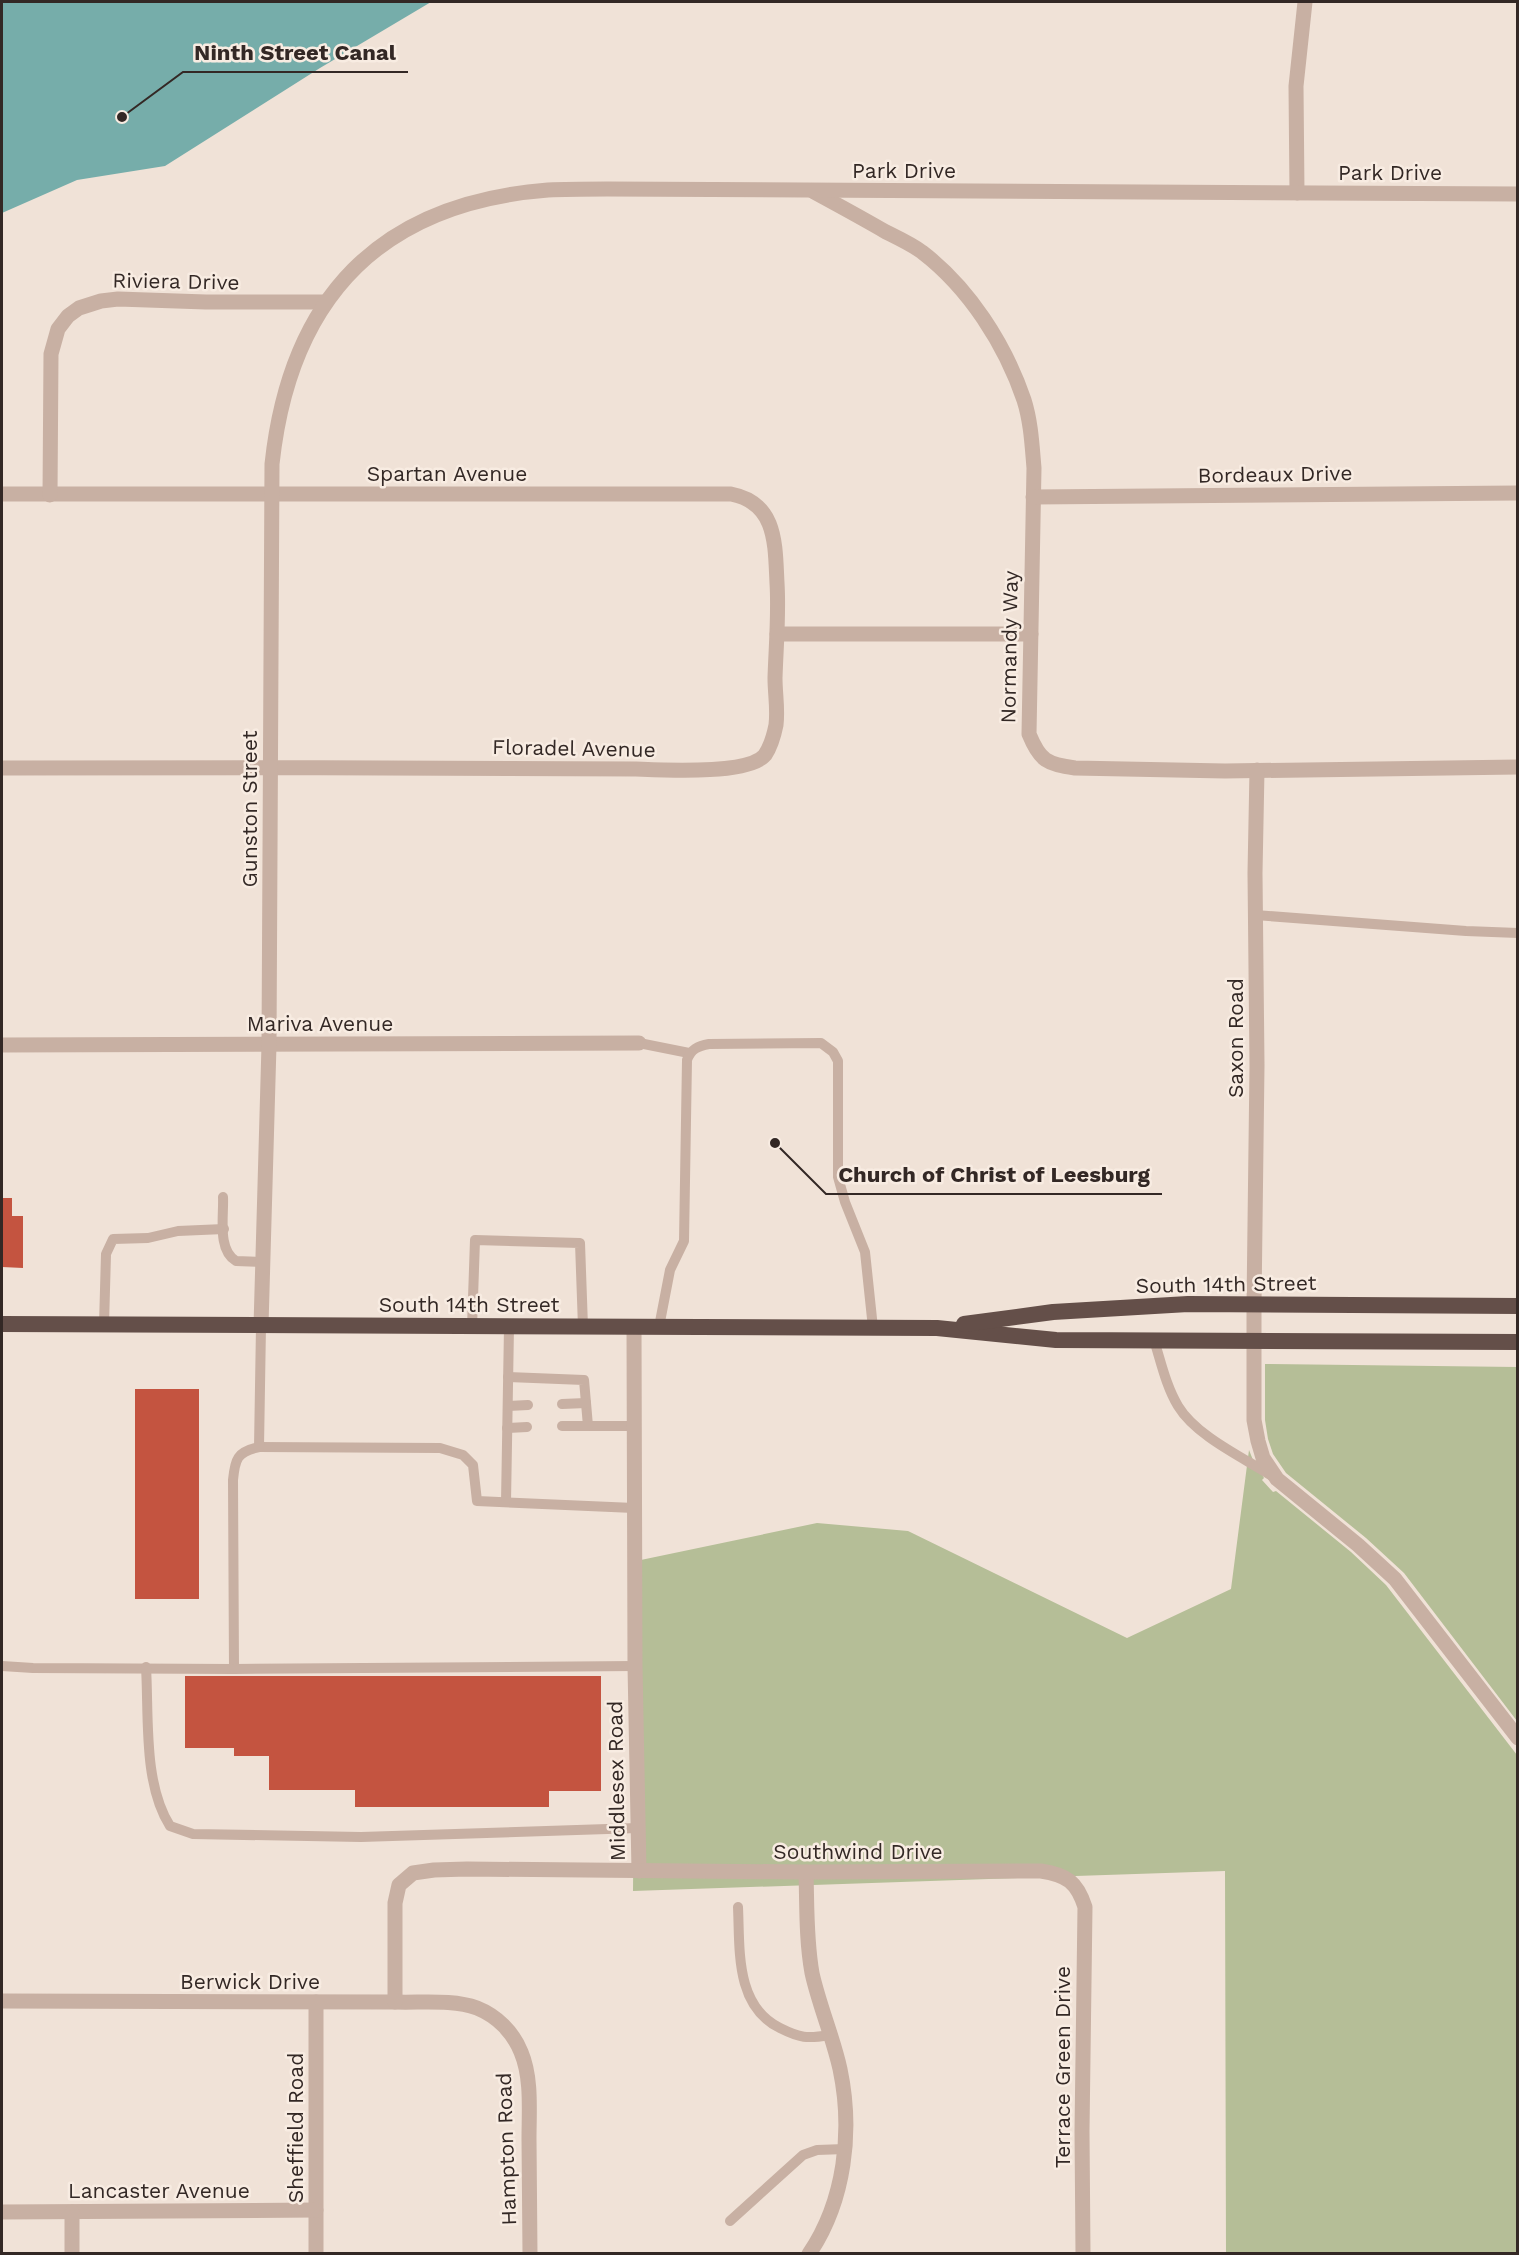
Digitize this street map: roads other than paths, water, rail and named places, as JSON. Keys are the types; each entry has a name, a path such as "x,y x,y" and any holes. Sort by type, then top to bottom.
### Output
{"highway":[{"name":"South 14th Street","path":"937,1328 1053,1312 1188,1304 1518,1306"},
{"name":"South 14th Street","path":"2,1324 937,1328 1056,1340 1518,1342"}],"street":[{"path":"1297,193 1296,86 1305,2"},
{"name":"Park Drive","path":"326,302 344,278 363,259 387,240 411,227 478,202 548,190 1518,194"},
{"name":"Normandy Way","path":"811,190 920,250 945,272 994,335 1012,368 1024,402 1033,446 1029,734 1035,750 1044,761 1053,765 1075,768 1257,770 1518,767"},
{"name":"Riviera Drive","path":"50,495 51,354 58,329 68,316 79,308 101,301 118,299 326,302"},
{"name":"Gunston Street","path":"261,1326 269,1045 271,494 275,439 282,402 304,340 326,302"},
{"name":"Bordeaux Drive","path":"1034,497 1518,493"},
{"name":"Spartan Avenue","path":"2,494 731,494 745,497 757,504 765,514 772,534 778,598 777,634"},
{"path":"777,634 1031,634"},
{"name":"Floradel Avenue","path":"2,768 666,770 736,768 753,763 764,756 772,741 777,709 777,634"},
{"name":"Saxon Road","path":"1257,770 1254,1305 1254,1420 1257,1441 1263,1458 1277,1479 1358,1545 1395,1579 1518,1738"},
{"name":"Mariva Avenue","path":"2,1045 639,1043"},
{"name":"Middlesex Road","path":"394,2002 395,1903 399,1885 412,1873 468,1869 639,1871 635,1666 634,1327"},
{"name":"Southwind Drive","path":"639,1871 1041,1871 1066,1878 1073,1884"},
{"path":"806,1872 808,1946 812,1973 840,2068 846,2118 845,2149 835,2199 823,2233 809,2253"},
{"name":"Terrace Green Drive","path":"1073,1884 1080,1891 1085,1907 1083,2253"},
{"name":"Berwick Drive","path":"2,2001 452,2003 475,2007 495,2018"},
{"name":"Sheffield Road","path":"316,2002 316,2253"},
{"name":"Hampton Road","path":"495,2018 513,2034 522,2054 527,2079 530,2253"},
{"name":"Lancaster Avenue","path":"2,2212 316,2210"},
{"path":"72,2212 72,2253"}],"lane":[{"path":"1255,915 1518,933"},
{"path":"639,1043 689,1053"},
{"path":"659,1327 670,1270 684,1240 687,1060 689,1053 701,1045 709,1044 821,1043 833,1052 838,1061 838,1177 845,1202 865,1252 873,1328"},
{"path":"223,1197 226,1252 231,1258 242,1262 263,1262"},
{"path":"104,1325 105,1262 112,1239 148,1238 178,1231 224,1229"},
{"path":"471,1327 475,1240 580,1243 583,1327"},
{"path":"259,1448 261,1326"},
{"path":"506,1502 509,1327"},
{"path":"1154,1340 1169,1388 1179,1408 1202,1431 1277,1479"},
{"path":"508,1377 584,1380 588,1426"},
{"path":"562,1404 586,1403"},
{"path":"507,1406 528,1405"},
{"path":"562,1426 633,1426"},
{"path":"507,1428 527,1428"},
{"path":"234,1669 234,1464 240,1455 248,1450 259,1448 440,1448 464,1455 473,1465 477,1501 634,1508"},
{"path":"2,1666 234,1669 635,1666"},
{"path":"146,1667 150,1751 157,1800 170,1826 180,1831 193,1834 361,1838 638,1828"},
{"path":"738,1907 740,1960 746,1988 756,2009 771,2023 802,2037 829,2035"},
{"path":"730,2221 803,2155 817,2150 845,2149"}],"water":[{"path":"2,2 431,2 320,68 165,166 77,180 2,213"}],"place":[{"name":"Ninth Street Canal","path":"122,117"},
{"name":"Church of Christ of Leesburg","path":"775,1143"}]}
